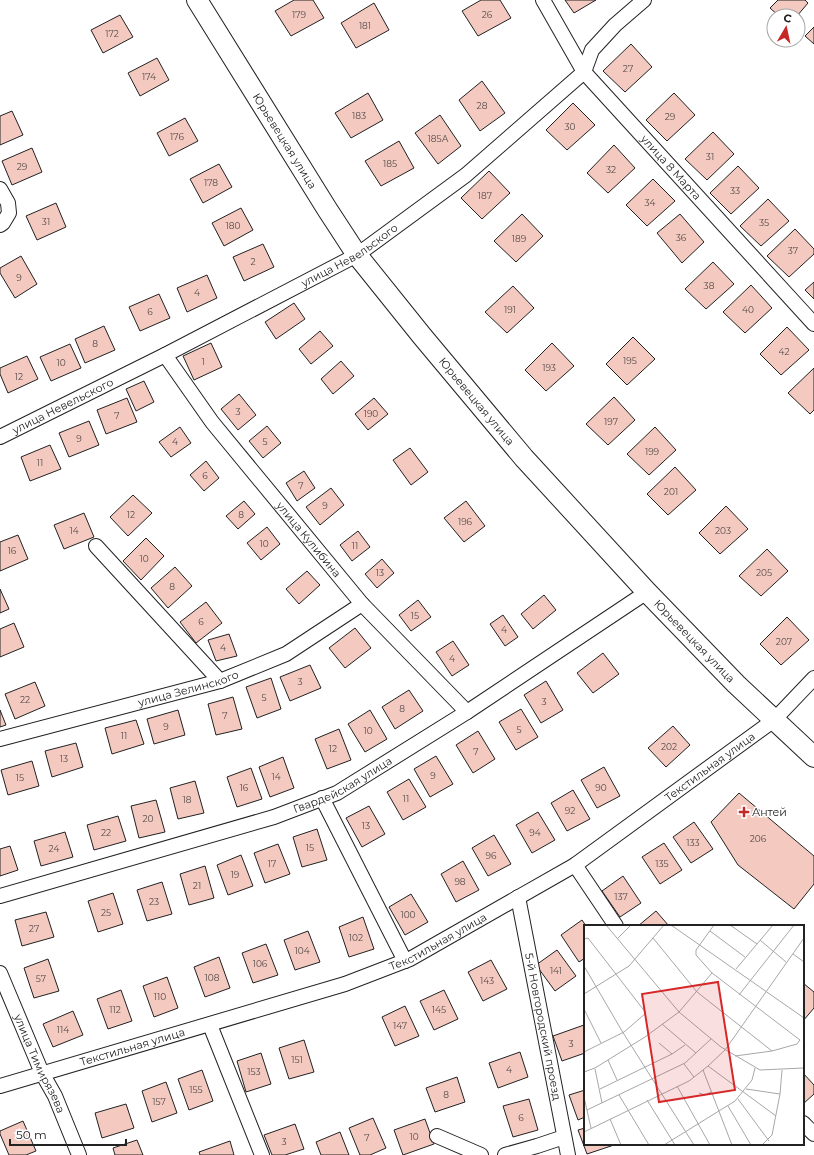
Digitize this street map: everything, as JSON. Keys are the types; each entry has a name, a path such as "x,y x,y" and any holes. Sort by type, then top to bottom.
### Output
{"main road":[{"name":"Юрьевецкая улица","path":"197,0 327,209 357,254 422,336 524,458 646,592 736,684 814,757"}],"street":[{"name":"улица 8 Марта","path":"543,0 584,72 814,324"},
{"name":"улица Невельского","path":"0,437 164,355 357,254 466,175 584,72 592,50 615,25 644,0"},
{"path":"0,189 8,203 9,213 0,225"},
{"name":"улица Кулибина","path":"164,355 212,422 362,604 467,712"},
{"path":"96,546 220,681"},
{"name":"Гвардейская улица","path":"0,896 274,817 337,793 467,712 646,592"},
{"name":"улица Зелинского","path":"0,739 220,681 286,654 362,604"},
{"name":"Текстильная улица","path":"0,1086 345,984 405,962 575,865 774,720 814,678"},
{"path":"322,798 405,962"},
{"path":"575,865 615,925"},
{"name":"5-й Новгородский проезд","path":"518,898 568,1155"},
{"name":"улица Тимирязева","path":"0,973 42,1074 55,1096 79,1155"},
{"path":"210,1025 262,1155"},
{"path":"804,1124 814,1134"},
{"path":"437,1136 481,1155"},
{"path":"505,1155 564,1137"}],"building":[{"path":"294,0 313,0 324,18 291,36 275,11"},
{"path":"481,0 500,0 511,18 478,36 462,11"},
{"path":"565,0 596,0 574,13"},
{"path":"778,0 805,0 808,3 804,8 770,8"},
{"path":"374,3 389,30 356,48 341,23"},
{"path":"120,15 133,37 103,53 91,30"},
{"path":"814,27 814,44 806,37"},
{"path":"631,44 652,67 625,92 603,71"},
{"path":"157,58 169,80 140,96 128,73"},
{"path":"482,81 505,113 480,131 459,100"},
{"path":"368,93 383,120 351,138 335,113"},
{"path":"674,93 695,115 667,141 646,120"},
{"path":"573,103 595,125 567,150 546,130"},
{"path":"12,111 23,135 0,145 0,116"},
{"path":"440,115 461,146 438,164 415,133"},
{"path":"185,118 198,141 169,156 157,133"},
{"path":"713,132 734,154 707,180 685,159"},
{"path":"399,141 414,168 381,186 365,161"},
{"path":"614,145 635,168 608,193 587,173"},
{"path":"32,148 42,172 12,185 2,161"},
{"path":"219,164 232,187 203,203 190,179"},
{"path":"738,166 759,188 731,214 710,193"},
{"path":"489,171 510,193 482,219 461,198"},
{"path":"653,179 675,201 647,226 626,205"},
{"path":"768,199 789,221 761,246 740,226"},
{"path":"56,203 66,227 37,240 26,216"},
{"path":"241,208 253,230 224,246 212,223"},
{"path":"522,214 543,236 516,262 494,241"},
{"path":"680,214 704,242 682,263 657,233"},
{"path":"795,229 814,249 814,254 789,277 767,256"},
{"path":"263,244 274,267 244,281 233,257"},
{"path":"21,256 37,284 15,298 0,273 0,268"},
{"path":"713,262 734,284 706,309 685,289"},
{"path":"207,275 217,298 187,312 177,288"},
{"path":"814,282 814,299 805,290"},
{"path":"751,285 772,308 745,333 723,312"},
{"path":"513,286 534,308 507,333 485,312"},
{"path":"159,294 170,318 140,331 129,307"},
{"path":"294,303 305,319 276,339 265,322"},
{"path":"104,326 115,350 85,363 75,339"},
{"path":"787,327 809,350 781,375 760,354"},
{"path":"320,331 333,346 311,364 299,349"},
{"path":"633,337 655,359 627,385 606,364"},
{"path":"211,343 222,367 194,380 183,356"},
{"path":"552,343 574,366 546,391 525,370"},
{"path":"70,344 81,368 51,381 40,357"},
{"path":"27,356 38,379 8,393 0,374 0,368"},
{"path":"341,361 354,376 333,394 321,379"},
{"path":"814,368 814,410 810,414 788,393"},
{"path":"144,381 154,402 136,411 126,389"},
{"path":"239,394 256,415 238,430 221,409"},
{"path":"614,397 635,420 608,445 586,424"},
{"path":"127,398 137,422 106,434 97,410"},
{"path":"374,398 388,414 368,430 355,414"},
{"path":"89,421 99,445 69,457 59,433"},
{"path":"267,426 281,443 263,458 249,441"},
{"path":"180,427 191,443 171,457 159,442"},
{"path":"655,427 676,450 649,475 627,454"},
{"path":"50,445 61,469 30,481 21,457"},
{"path":"410,448 428,472 411,485 393,460"},
{"path":"206,461 219,478 204,491 190,475"},
{"path":"675,467 696,490 668,515 647,494"},
{"path":"304,471 315,488 297,501 286,483"},
{"path":"331,488 344,505 320,525 306,507"},
{"path":"133,495 152,513 128,536 110,517"},
{"path":"244,501 255,514 238,529 226,516"},
{"path":"466,501 485,526 464,542 444,518"},
{"path":"726,506 748,529 720,554 699,533"},
{"path":"84,513 94,537 64,549 54,525"},
{"path":"267,527 280,544 261,560 247,543"},
{"path":"358,531 370,547 352,561 340,545"},
{"path":"18,535 28,559 0,571 0,542"},
{"path":"146,538 164,556 141,580 123,561"},
{"path":"767,549 788,571 761,596 739,576"},
{"path":"382,559 394,573 377,588 365,574"},
{"path":"175,567 192,586 168,608 151,588"},
{"path":"307,571 320,585 299,604 286,589"},
{"path":"0,589 9,609 0,613"},
{"path":"544,595 556,610 533,629 521,614"},
{"path":"418,600 431,617 411,631 399,615"},
{"path":"206,602 222,623 196,643 180,622"},
{"path":"503,615 518,637 505,646 490,624"},
{"path":"787,617 809,640 781,665 760,644"},
{"path":"14,623 24,647 0,657 0,629"},
{"path":"355,628 371,648 345,668 329,648"},
{"path":"229,634 237,656 216,661 208,640"},
{"path":"453,641 469,665 452,676 436,652"},
{"path":"603,653 619,674 593,693 577,673"},
{"path":"310,665 321,688 290,701 280,677"},
{"path":"271,678 281,709 257,718 246,687"},
{"path":"546,681 563,710 541,723 524,695"},
{"path":"35,682 45,706 15,719 5,694"},
{"path":"409,690 423,711 395,729 382,707"},
{"path":"233,697 242,729 216,735 208,704"},
{"path":"521,709 538,737 516,750 499,722"},
{"path":"0,710 6,725 0,727"},
{"path":"178,710 185,735 154,744 147,719"},
{"path":"370,710 387,739 365,752 348,724"},
{"path":"136,720 144,744 112,754 105,728"},
{"path":"673,726 690,745 666,767 648,748"},
{"path":"339,729 351,760 327,769 315,739"},
{"path":"478,731 495,759 473,773 456,745"},
{"path":"76,743 83,767 52,777 45,751"},
{"path":"436,756 453,784 430,797 414,769"},
{"path":"283,757 294,788 270,797 259,767"},
{"path":"32,761 39,786 8,795 1,770"},
{"path":"604,767 620,796 597,808 581,780"},
{"path":"251,768 262,799 237,807 227,777"},
{"path":"409,779 426,807 403,820 387,792"},
{"path":"195,781 204,813 178,819 170,788"},
{"path":"573,790 590,819 567,831 551,803"},
{"path":"739,793 814,856 814,884 794,909 738,865 711,822"},
{"path":"156,800 165,832 139,838 131,806"},
{"path":"369,806 385,834 362,847 346,818"},
{"path":"538,812 555,840 532,853 516,825"},
{"path":"118,816 126,841 94,850 87,825"},
{"path":"694,822 713,849 691,863 673,837"},
{"path":"317,829 327,860 302,867 293,837"},
{"path":"65,832 73,857 41,866 34,841"},
{"path":"494,835 511,864 488,876 472,848"},
{"path":"664,843 682,870 660,884 642,857"},
{"path":"278,844 290,874 265,883 254,853"},
{"path":"10,846 18,870 0,876 0,849"},
{"path":"241,855 253,886 228,895 217,865"},
{"path":"463,861 479,890 456,902 441,874"},
{"path":"205,866 214,898 189,905 180,874"},
{"path":"623,876 641,903 620,917 602,891"},
{"path":"162,882 172,914 147,921 137,890"},
{"path":"113,893 123,924 98,932 88,901"},
{"path":"411,894 428,922 405,935 389,907"},
{"path":"656,911 668,925 639,925"},
{"path":"46,912 54,937 22,946 15,920"},
{"path":"363,917 374,949 349,957 339,927"},
{"path":"582,920 585,925 584,925 584,959 579,962 561,935"},
{"path":"308,931 320,962 295,970 284,940"},
{"path":"266,944 278,975 253,983 242,953"},
{"path":"557,950 576,976 555,991 536,965"},
{"path":"219,957 230,988 205,997 194,967"},
{"path":"48,959 59,991 34,998 24,968"},
{"path":"491,960 507,989 483,1001 468,972"},
{"path":"167,977 178,1008 154,1017 143,986"},
{"path":"804,984 814,992 814,1008 804,1020"},
{"path":"121,990 132,1021 108,1029 97,999"},
{"path":"444,990 458,1019 434,1030 420,1001"},
{"path":"405,1006 419,1036 395,1046 382,1017"},
{"path":"73,1011 83,1035 53,1047 43,1024"},
{"path":"584,1025 584,1053 562,1061 553,1036"},
{"path":"304,1040 314,1072 289,1079 279,1048"},
{"path":"520,1052 528,1077 498,1088 489,1063"},
{"path":"261,1053 271,1084 246,1092 237,1061"},
{"path":"202,1070 213,1101 189,1110 178,1079"},
{"path":"804,1074 814,1085 814,1094 804,1103"},
{"path":"457,1077 465,1102 435,1112 426,1088"},
{"path":"166,1082 177,1113 152,1122 142,1091"},
{"path":"584,1090 584,1117 578,1120 569,1095"},
{"path":"529,1099 538,1130 513,1137 503,1106"},
{"path":"126,1104 134,1128 102,1138 95,1113"},
{"path":"373,1118 386,1148 370,1155 360,1155 349,1128"},
{"path":"425,1119 434,1144 403,1155 394,1130"},
{"path":"23,1121 36,1151 26,1155 9,1155 0,1131"},
{"path":"295,1124 304,1149 285,1155 272,1155 264,1135"},
{"path":"584,1128 584,1145 614,1145 587,1154 578,1130"},
{"path":"340,1132 349,1155 321,1155 316,1142"},
{"path":"137,1140 143,1155 115,1155 113,1148"},
{"path":"230,1141 234,1155 200,1155 199,1152"}],"place":[{"name":"Антей","path":"744,812"}]}
